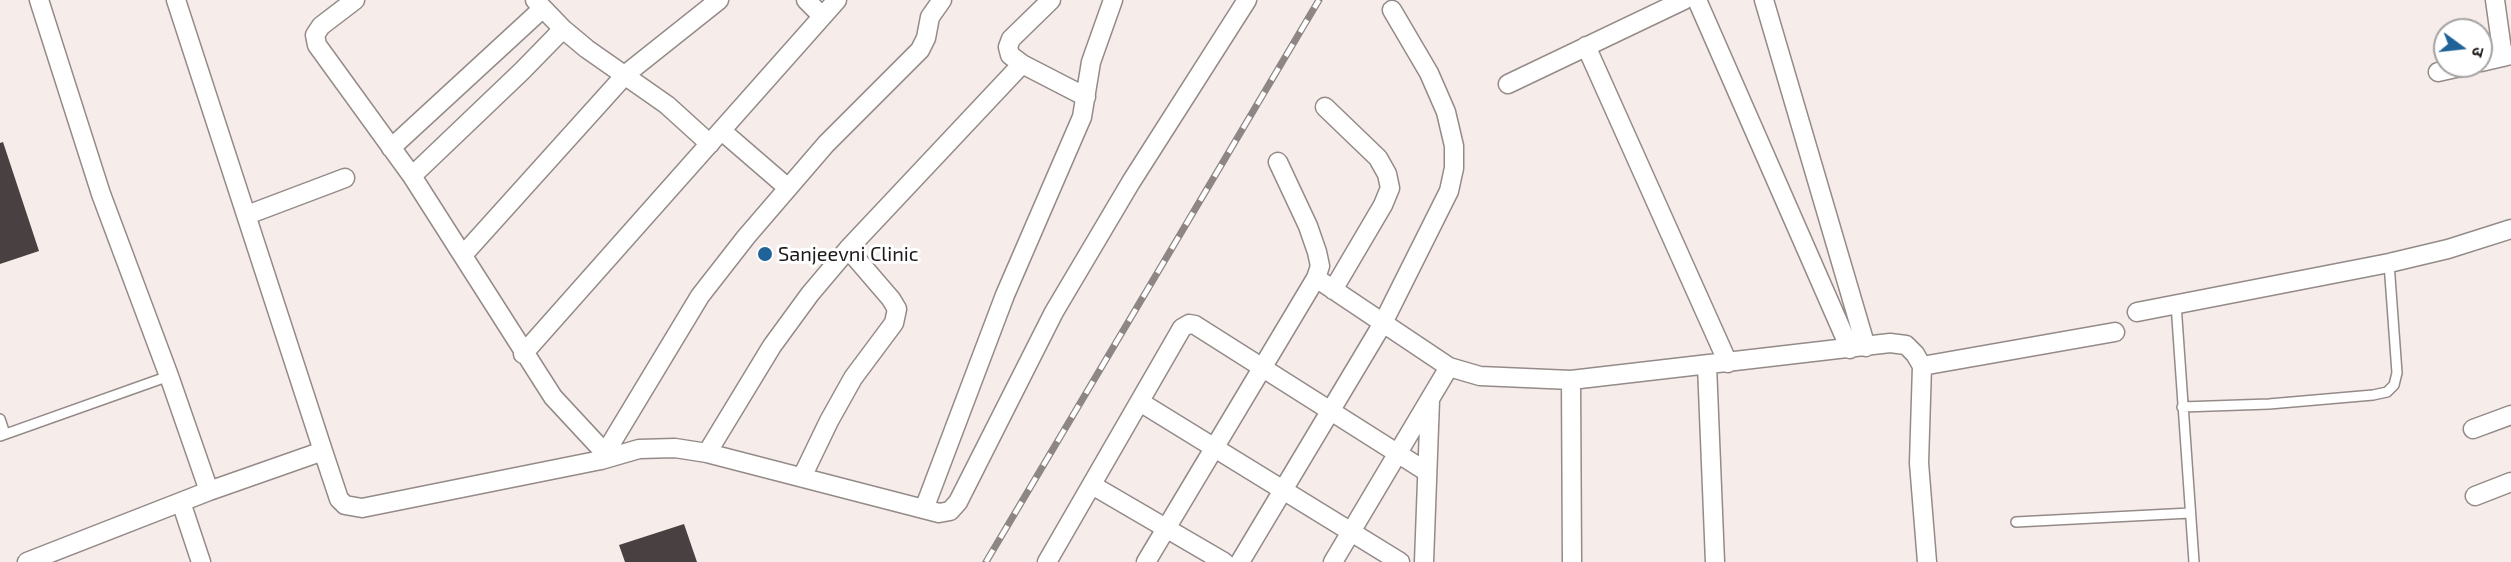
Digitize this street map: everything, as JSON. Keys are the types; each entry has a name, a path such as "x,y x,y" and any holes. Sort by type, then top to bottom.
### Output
{"street":[{"path":"39,0 101,194 209,491"},
{"path":"176,0 339,499 345,506 353,508 639,449 675,448 706,453 939,513 950,511 958,502 1054,312 1131,182 1247,0"},
{"path":"356,0 321,26 315,35 317,45 412,176 553,398 603,456"},
{"path":"463,255 626,74 718,0"},
{"path":"806,0 822,16"},
{"path":"523,354 837,0"},
{"path":"603,456 700,296 746,237 825,144 920,50 926,38 930,17 942,0"},
{"path":"1051,0 1011,39 1008,47 1010,55 1086,97"},
{"path":"924,509 1005,295 1082,117 1091,62 1113,0"},
{"path":"1508,84 1683,0"},
{"path":"1697,0 1858,348"},
{"path":"1764,0 1858,348"},
{"path":"2494,0 2507,56"},
{"path":"392,148 539,5 587,49 788,188"},
{"path":"1240,562 1383,323 1449,191 1454,168 1454,146 1446,112 1429,74 1392,10"},
{"path":"412,176 563,29"},
{"path":"1586,46 1728,363"},
{"path":"706,453 772,346 810,294 848,249 1022,63"},
{"path":"1324,107 1378,158 1387,174 1390,188 1383,205 1333,290"},
{"path":"1146,562 1316,278 1320,266 1308,226 1278,162"},
{"path":"247,215 345,178"},
{"path":"2137,312 2389,263 2448,249 2511,229"},
{"path":"802,477 854,378 894,323 897,309 848,249"},
{"path":"1316,278 1449,367 1480,376 1571,380 1890,343 1906,345 1922,366 1919,463 1926,562"},
{"path":"1047,562 1182,328 1189,324 1196,325 1427,472"},
{"path":"1922,366 2115,333"},
{"path":"1707,364 1714,562"},
{"path":"1333,562 1449,367"},
{"path":"1571,380 1572,562"},
{"path":"1424,562 1430,398"},
{"path":"1140,402 1400,562"},
{"path":"2473,429 2511,415"},
{"path":"27,562 72,554 181,502 323,451"},
{"path":"2475,496 2511,482"},
{"path":"1092,485 1224,562"},
{"path":"181,502 201,562"}],"lane":[{"path":"2182,408 2269,404 2387,392 2394,385 2397,374 2389,263"},
{"path":"2176,304 2194,562"},
{"path":"0,419 3,435 169,376"},
{"path":"2016,522 2190,513"}],"building":[{"path":"3,142 39,251 0,264 0,143"},
{"path":"684,524 697,562 625,562 619,545"}],"railway":[{"path":"986,562 1319,0"}],"place":[{"name":"Sanjeevni Clinic","path":"765,254"}]}
